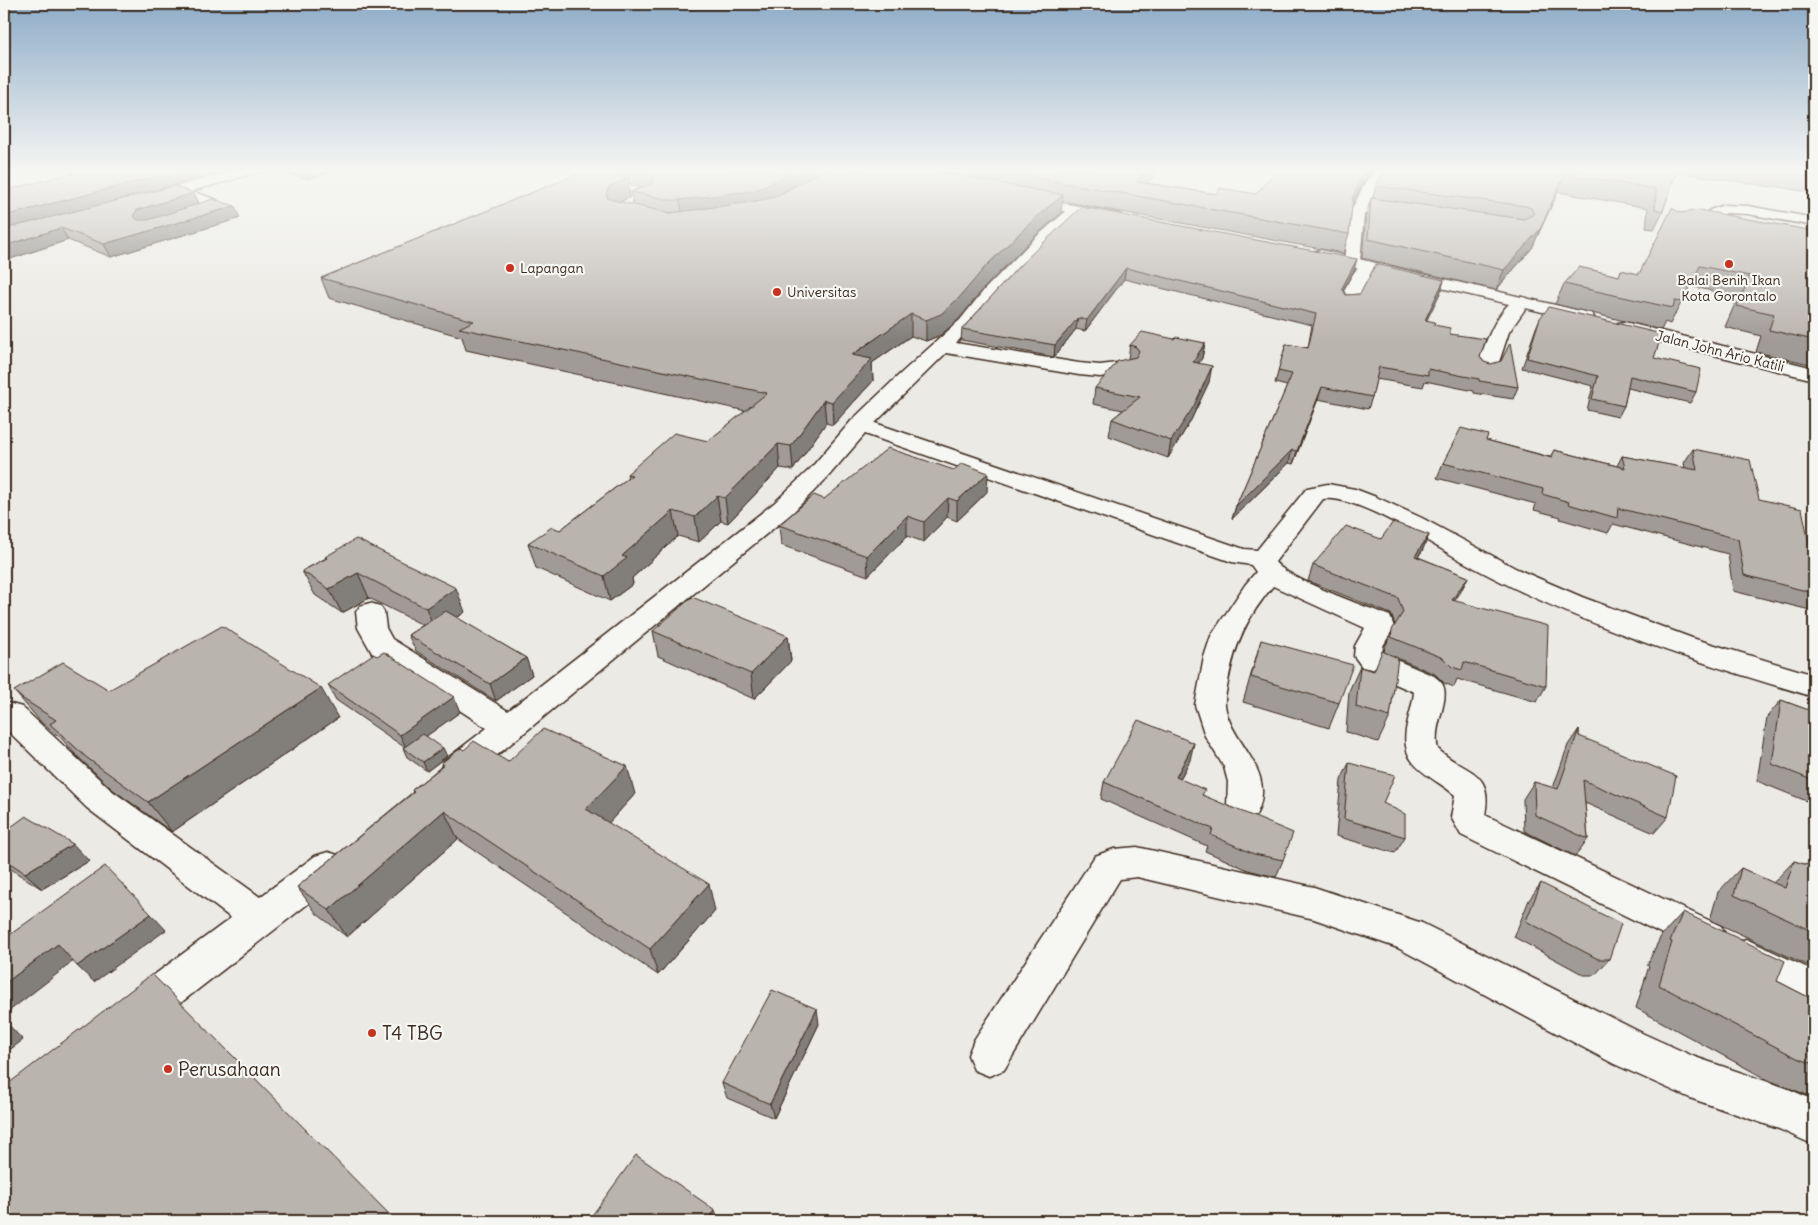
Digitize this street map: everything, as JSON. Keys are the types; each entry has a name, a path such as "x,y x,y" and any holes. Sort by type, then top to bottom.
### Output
{"street":[{"path":"435,786 783,508 818,474 860,425 906,379 944,347 1040,241 1057,226"},
{"path":"1349,300 1360,277 1357,226"},
{"name":"Jalan John Ario Katili","path":"1304,252 1521,302 1814,374"},
{"path":"1487,368 1495,339 1508,316 1521,302"},
{"path":"944,347 1079,369 1100,371 1125,368"},
{"path":"860,425 1241,556 1380,624 1367,650 1367,655 1370,661 1375,664 1423,683 1429,688 1428,704 1420,738 1423,752 1433,765 1462,781 1470,791 1472,797 1468,817 1473,825 1814,991"},
{"path":"1244,805 1244,782 1240,765 1221,736 1210,705 1218,657 1226,636 1254,591 1266,556 1315,493 1321,490 1342,492 1426,530 1489,566 1545,594 1706,653 1814,686"},
{"path":"370,612 372,628 376,639 382,646 510,727"},
{"path":"4,714 11,715 99,799 260,918"},
{"path":"113,1031 351,849"},
{"path":"989,1055 1108,867 1114,864 1137,862 1314,903 1409,935 1629,1050 1690,1077 1786,1110 1814,1123"}],"building":[{"path":"15,226 165,226 104,244 61,228 4,246 4,229"},
{"path":"449,226 1027,226 985,267 959,298 941,314 926,320 911,314 852,355 872,359 832,402 824,400 791,446 778,444 725,498 717,496 695,517 673,511 622,556 627,558 604,576 528,543 552,527 560,530 632,475 627,474 674,433 708,441 767,393 459,328 474,321 321,278"},
{"path":"1061,226 1183,226 1357,259 1342,288 1346,295 1360,294 1376,264 1444,280 1425,320 1435,322 1434,325 1450,328 1450,334 1486,339 1480,357 1484,362 1491,364 1501,361 1510,343 1518,387 1479,381 1479,379 1428,369 1428,375 1379,367 1372,397 1322,387 1297,451 1292,450 1236,506 1292,374 1278,371 1286,344 1308,348 1316,314 1126,268 1087,320 1078,318 1055,345 962,329 1021,264"},
{"path":"1305,226 1350,226 1349,234"},
{"path":"1369,226 1541,226 1504,270 1368,239"},
{"path":"1663,226 1788,226 1814,231 1814,340 1769,330 1774,314 1737,306 1750,276 1700,266 1682,302 1675,301 1673,308 1564,284 1579,267 1619,276 1621,270 1639,274"},
{"path":"1549,307 1662,334 1654,358 1701,369 1696,392 1630,376 1624,406 1592,399 1598,376 1527,358 1540,318"},
{"path":"1142,332 1205,343 1193,362 1212,366 1194,406 1171,441 1112,419 1140,397 1095,388 1118,361 1136,357 1139,351 1136,347 1130,345"},
{"path":"1461,428 1488,435 1486,440 1552,458 1554,450 1625,468 1622,456 1697,470 1693,449 1750,460 1759,499 1802,509 1814,562 1814,593 1744,575 1738,539 1618,508 1617,518 1568,504 1569,502 1542,494 1543,489 1443,463"},
{"path":"888,448 954,470 962,463 988,473 957,501 948,498 924,522 907,516 867,556 779,525 814,495 824,499"},
{"path":"1393,522 1429,535 1415,556 1468,577 1452,600 1548,626 1546,686 1464,662 1462,670 1452,667 1443,658 1391,637 1392,630 1403,612 1398,598 1313,565 1346,526 1381,539"},
{"path":"356,539 456,588 426,608 358,573 329,589 302,571 327,558 325,557"},
{"path":"692,597 788,636 751,674 653,631"},
{"path":"446,611 526,658 490,684 408,635"},
{"path":"222,626 321,688 148,802 87,758 50,724 56,720 14,691 63,662 109,690"},
{"path":"1261,640 1353,665 1339,703 1251,677"},
{"path":"1382,651 1398,658 1390,717 1356,707 1360,667 1374,671"},
{"path":"384,652 454,697 400,735 328,685 373,654 377,656"},
{"path":"1781,700 1814,712 1814,781 1772,764"},
{"path":"1138,720 1194,743 1176,777 1205,790 1202,795 1293,833 1283,860 1254,854 1211,835 1213,829 1104,782"},
{"path":"543,729 627,766 586,809 709,884 650,949 444,811 329,910 297,887 414,792 412,790 444,765 441,763 461,748 464,750 474,741 508,762"},
{"path":"1579,729 1579,736 1676,776 1668,817 1583,780 1588,839 1535,815 1534,782 1558,789"},
{"path":"423,734 443,748 423,762 403,748"},
{"path":"1349,763 1395,775 1383,803 1405,814 1405,837 1344,819"},
{"path":"26,816 73,844 25,873 4,859 4,832"},
{"path":"1794,861 1814,867 1814,932 1734,895 1741,868 1785,888"},
{"path":"105,866 151,914 77,966 58,944 4,984 4,939"},
{"path":"1541,883 1621,924 1609,959 1598,959 1526,921"},
{"path":"1683,912 1785,961 1777,981 1814,1000 1814,1064 1797,1058 1659,985 1672,942 1670,941"},
{"name":"Perusahaan","path":"152,974 396,1221 4,1221 4,1087"},
{"path":"772,990 817,1009 770,1104 722,1083"},
{"path":"636,1155 715,1210 707,1221 588,1221"}],"place":[{"name":"Balai Benih Ikan Kota Gorontalo","path":"1729,264"},
{"name":"Lapangan","path":"510,268"},
{"name":"Universitas","path":"777,292"},
{"name":"T4 TBG","path":"372,1033"},
{"name":"Perusahaan","path":"168,1069"}]}
